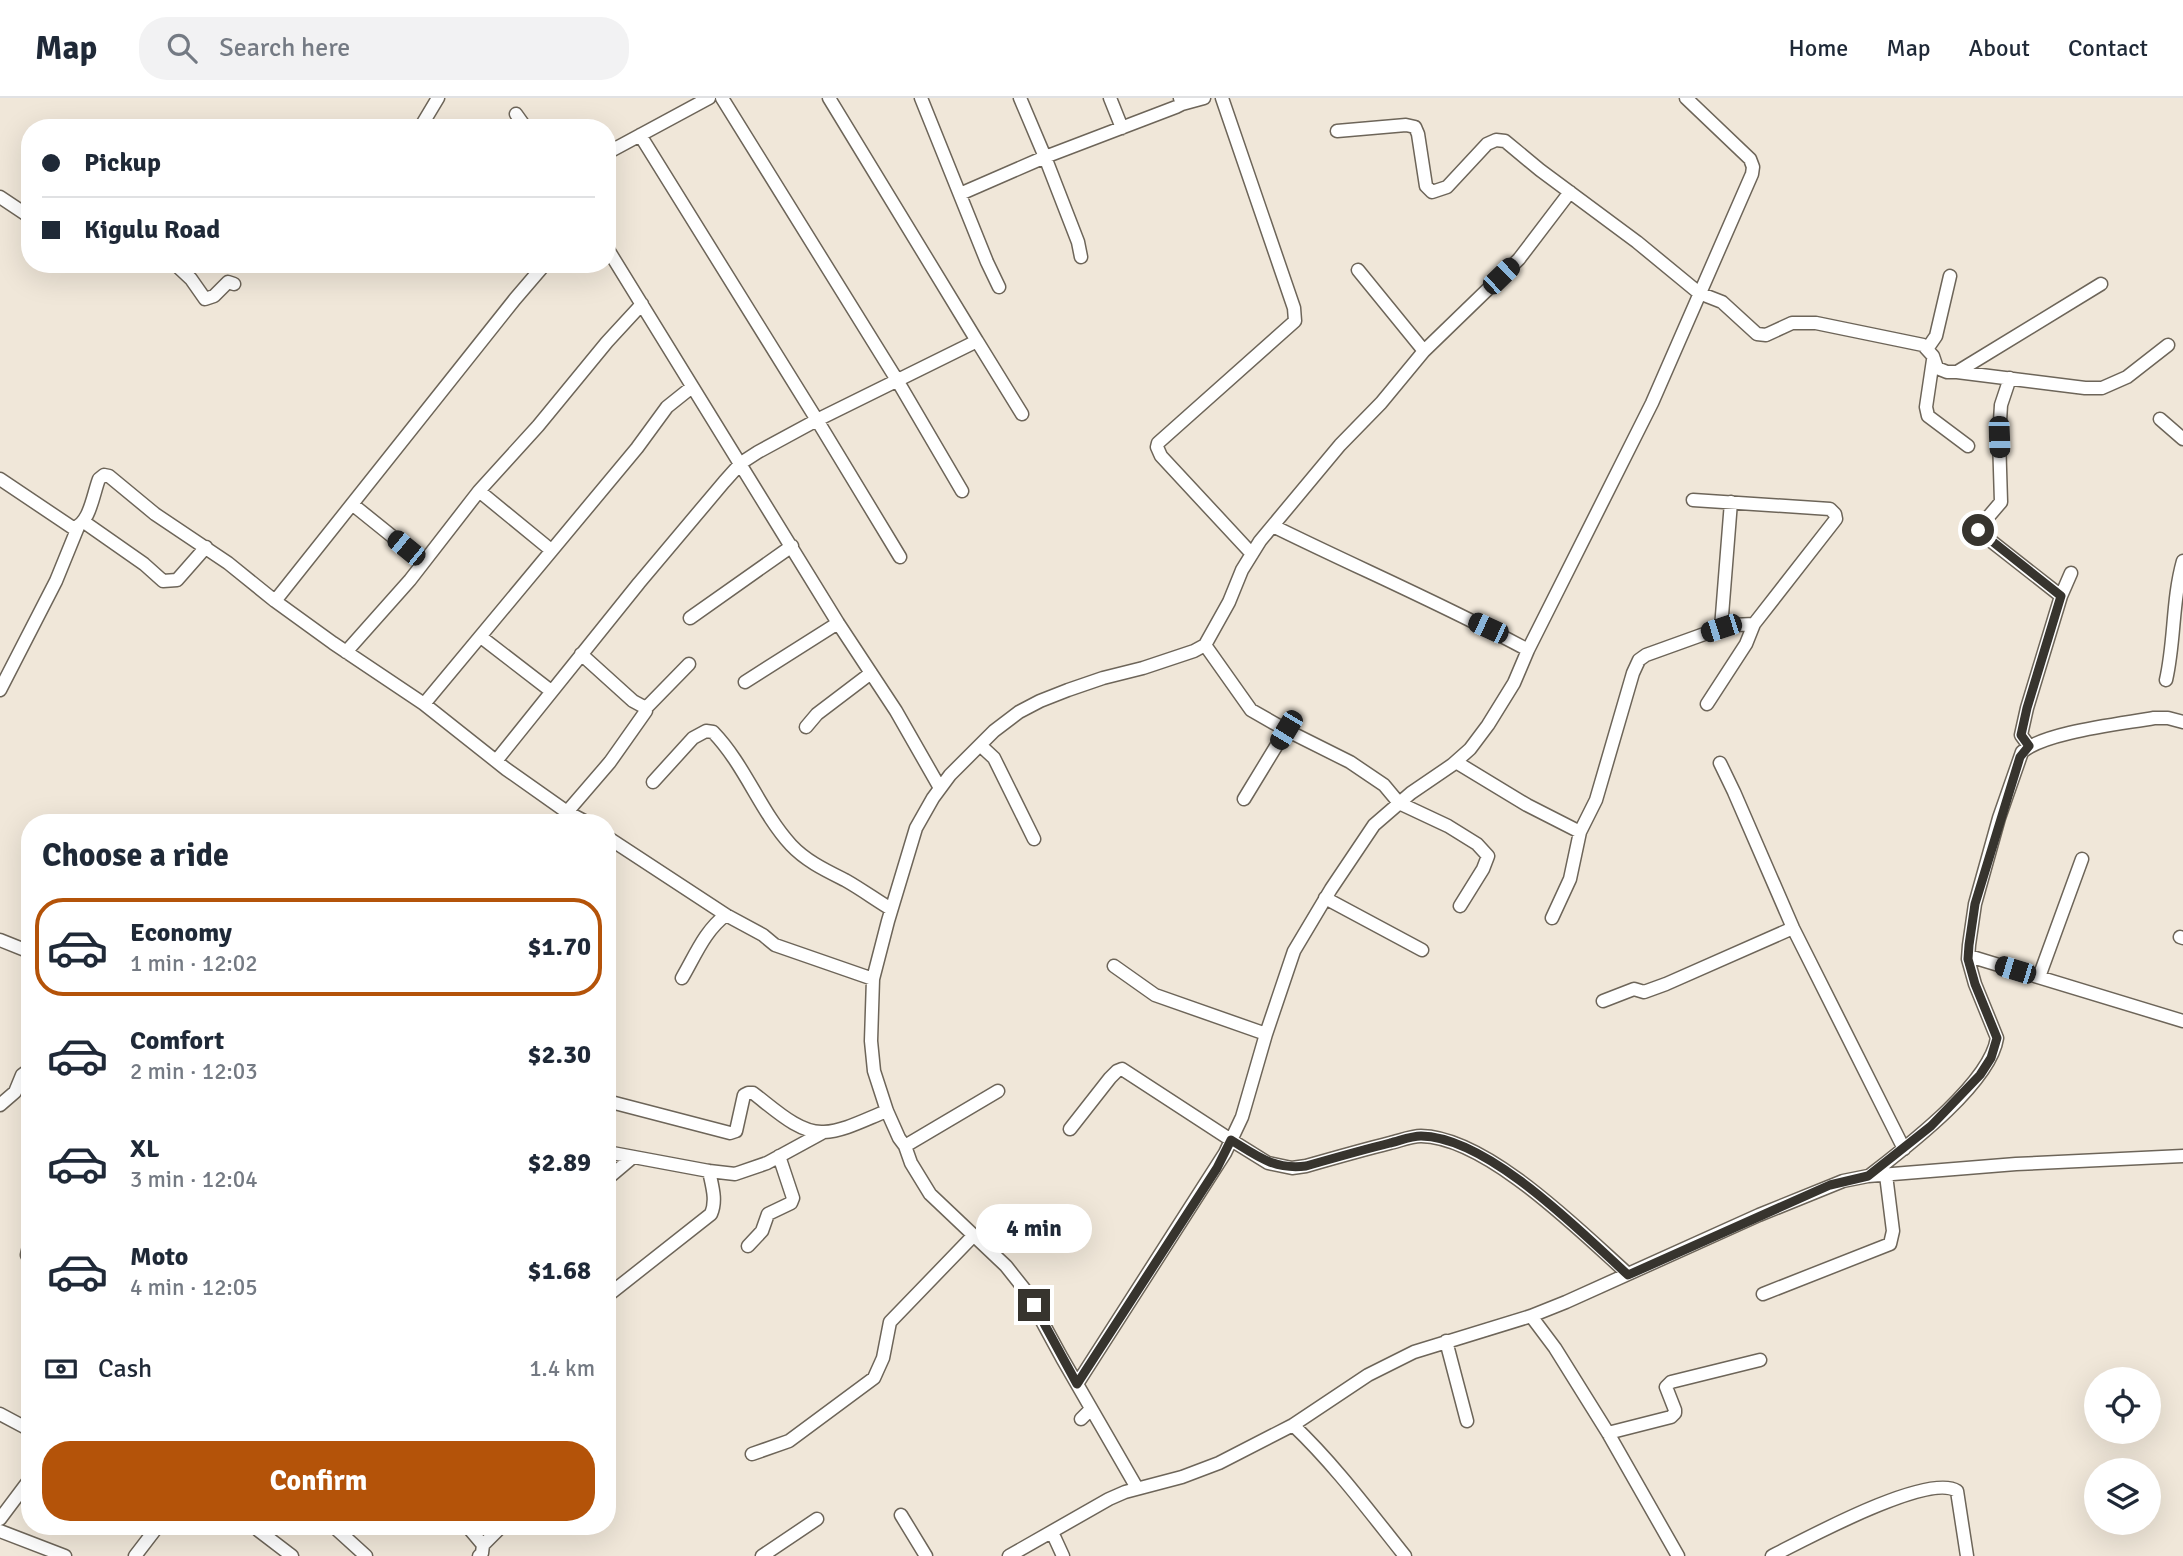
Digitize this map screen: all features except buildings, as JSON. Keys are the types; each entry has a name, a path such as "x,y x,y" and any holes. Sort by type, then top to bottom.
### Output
{"street":[{"path":"425,119 438,98"},
{"path":"616,148 709,98"},
{"path":"722,98 897,380 962,491"},
{"path":"829,98 1023,414"},
{"path":"920,98 999,287"},
{"path":"1020,98 1078,242 1081,257"},
{"path":"1110,98 1122,128"},
{"path":"960,194 1181,101 1204,98"},
{"path":"1222,98 1294,307 1295,321 1158,443 1157,447 1161,456 1252,554"},
{"path":"1077,1384 1217,1168 1242,1117 1294,951 1325,898 1374,825 1399,803 1456,762 1488,725 1514,683 1652,403 1744,196 1753,167 1750,159 1686,98"},
{"path":"516,114 520,119"},
{"path":"1337,131 1406,125 1415,127 1426,186 1432,192 1447,187 1487,144 1496,140 1505,141 1648,250 1699,293 1722,302 1757,334 1766,335 1792,323 1816,323 1923,345 1937,368 1947,372 2085,388 2102,388 2127,377 2168,345"},
{"path":"640,135 900,557"},
{"path":"1137,1488 1021,1284 1006,1266 930,1194 911,1163 887,1111 874,1072 871,1001 873,979 916,828 950,775 993,731 1019,712 1040,701 1103,678 1175,658 1205,645 1229,602 1242,570 1273,526 1340,445 1381,403 1424,351 1519,259 1570,192"},
{"path":"0,197 21,211"},
{"path":"616,262 940,788"},
{"path":"1358,270 1424,351"},
{"path":"185,273 205,299 214,296 228,282 234,284"},
{"path":"275,601 537,273"},
{"path":"1950,276 1930,353 1926,407 1928,416 1968,446"},
{"path":"1957,372 2101,284"},
{"path":"346,652 424,562 479,491 642,304"},
{"path":"496,761 639,583 741,463 817,420 977,341"},
{"path":"2010,378 2001,405 2001,502 1978,530 2061,596"},
{"path":"424,704 481,638 667,407 692,387"},
{"path":"2160,419 2183,439"},
{"path":"2,684 55,581 99,479 106,475 155,513 229,563 275,601 424,704 496,761 571,814"},
{"path":"0,479 69,526 81,524 144,564 163,580 177,580 206,547"},
{"path":"479,491 551,550"},
{"path":"1693,500 1830,509 1836,519 1754,624 1746,644 1707,704"},
{"path":"1721,628 1731,502"},
{"path":"352,504 424,562"},
{"path":"1273,526 1423,596 1528,650"},
{"path":"690,618 792,546"},
{"path":"2166,680 2174,639 2178,578 2183,561"},
{"path":"2029,746 2021,735 2027,708 2061,596 2071,573"},
{"path":"745,681 838,623"},
{"path":"1552,918 1570,879 1580,832 1596,800 1639,660 1646,655 1721,628 1754,624"},
{"path":"481,638 551,691"},
{"path":"1205,645 1251,710 1350,762 1384,785 1399,803 1448,826 1476,844 1488,856 1460,906"},
{"path":"581,654 633,701 646,708"},
{"path":"567,812 610,762 646,708 689,664"},
{"path":"806,727 817,714 871,673"},
{"path":"1868,1176 1931,1126 1980,1075 1995,1047 1997,1038 1975,984 1969,956 1978,892 2020,757 2029,746 2066,733 2154,718 2183,722"},
{"path":"1244,799 1286,730"},
{"path":"653,782 693,738 706,731 713,732 743,771 780,832 801,855 891,909"},
{"path":"979,745 994,758 1034,839"},
{"path":"1456,762 1527,806 1580,832"},
{"path":"1720,764 1793,928 1904,1149"},
{"path":"616,842 775,945 873,979"},
{"path":"2039,977 2082,859"},
{"path":"1325,898 1422,950"},
{"path":"682,978 706,934 726,915"},
{"path":"1603,1001 1634,989 1644,992 1666,984 1793,928"},
{"path":"0,940 21,948"},
{"path":"1969,956 2183,1021"},
{"path":"1114,966 1155,995 1266,1034"},
{"path":"1070,1129 1110,1078 1122,1069 1268,1163 1293,1168 1416,1136 1442,1138 1457,1143 1497,1165 1575,1227 1628,1275"},
{"path":"0,1105 15,1092 21,1077"},
{"path":"905,1146 998,1091"},
{"path":"616,1103 730,1133 736,1131 738,1126 744,1095 753,1093 794,1123 822,1133"},
{"path":"616,1154 735,1174 767,1163 822,1133 887,1111"},
{"path":"748,1246 762,1231 768,1214 792,1203 793,1198 779,1156"},
{"path":"1009,1556 1109,1499 1219,1463 1293,1425 1386,1365 1446,1341 1531,1316 1830,1185 1868,1176 2016,1164 2183,1156"},
{"path":"616,1171 633,1157"},
{"path":"616,1289 711,1214 714,1194 709,1171"},
{"path":"1763,1294 1890,1244 1894,1231 1886,1175"},
{"path":"752,1454 789,1441 874,1378 883,1358 890,1322 974,1236"},
{"path":"1531,1316 1555,1348 1608,1433 1678,1556"},
{"path":"1446,1341 1467,1421"},
{"path":"1608,1433 1671,1417 1675,1410 1666,1387 1671,1382 1760,1360"},
{"path":"1081,1419 1091,1409"},
{"path":"0,1414 21,1425"},
{"path":"1293,1425 1339,1473 1405,1556"},
{"path":"1772,1556 1874,1505 1950,1486 1957,1491 1967,1556"},
{"path":"0,1520 21,1491"},
{"path":"901,1515 926,1556"},
{"path":"762,1556 817,1519"},
{"path":"0,1531 65,1556"},
{"path":"1052,1532 1063,1556"},
{"path":"135,1556 151,1535"},
{"path":"265,1535 292,1556"},
{"path":"343,1535 366,1556"},
{"path":"473,1535 483,1552 495,1535"}],"route":[{"path":"1034,1305 1077,1384 1217,1168 1231,1140 1268,1163 1293,1168 1416,1136 1442,1138 1457,1143 1497,1165 1532,1192 1628,1275 1830,1185 1868,1176 1904,1149 1931,1126 1980,1075 1995,1047 1997,1038 1968,959 1975,904 2020,757 2029,746 2021,735 2061,596 1978,530"}]}
